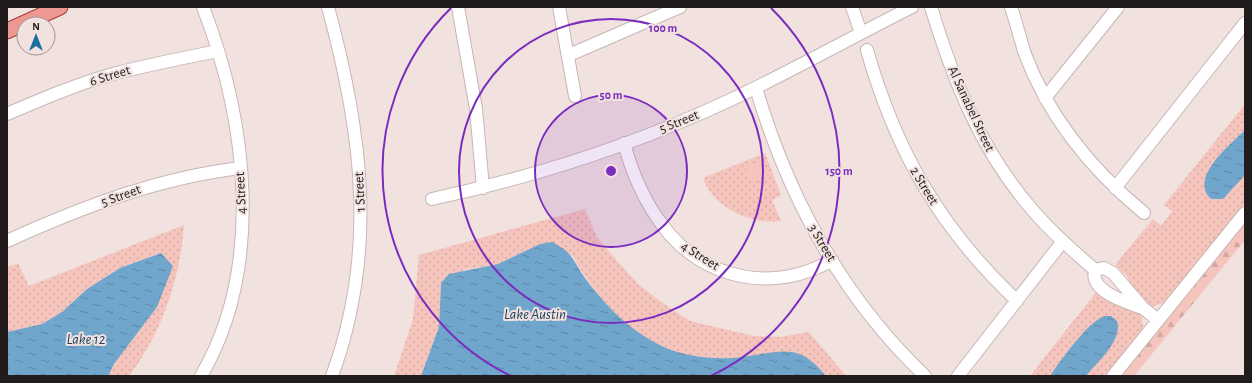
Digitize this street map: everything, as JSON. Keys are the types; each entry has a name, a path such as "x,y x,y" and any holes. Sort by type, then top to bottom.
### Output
{"main road":[{"path":"7,31 60,7"}],"street":[{"name":"4 Street","path":"201,376 212,355 226,320 236,284 241,256 243,221 240,168 230,103 218,51 203,7"},
{"name":"1 Street","path":"328,7 352,113 361,186 358,274 352,312 342,349 332,376"},
{"path":"458,7 476,109 483,188"},
{"path":"559,7 569,55 575,96"},
{"path":"569,55 680,7"},
{"path":"852,7 861,33"},
{"name":"5 Street","path":"432,199 483,188 558,166 624,144 756,88 912,7"},
{"name":"Al Sanabel Street","path":"931,7 961,92 988,149 1020,195 1063,241 1095,270 1095,280 1098,285 1113,296 1143,308"},
{"path":"1011,7 1025,54 1045,98 1080,151 1115,188 1144,213"},
{"path":"1045,98 1118,7"},
{"path":"1115,188 1245,23"},
{"name":"2 Street","path":"867,50 889,117 908,160 920,182 963,244 998,283 1017,301"},
{"name":"6 Street","path":"7,114 61,92 112,74 164,61 218,51"},
{"name":"3 Street","path":"756,88 786,175 814,232 865,310 891,341 925,376"},
{"name":"4 Street","path":"624,144 635,178 654,213 675,240 704,261 743,277 769,280 783,279 808,272 832,260"},
{"name":"5 Street","path":"7,241 81,210 148,186 209,172 240,168"},
{"path":"1113,376 1245,213"},
{"path":"958,376 1063,241"},
{"name":"Al Sanabel Street","path":"1095,270 1101,268 1107,269 1123,282 1143,308 1158,320"},
{"path":"1113,296 1121,291 1123,282"}],"green space":[{"path":"1245,104 1245,203 1166,302 1151,307 1137,295 1127,276 1115,265 1153,219 1161,226 1172,211 1164,205"},
{"path":"765,153 781,195 772,200 781,221 770,222 746,217 724,206 708,189 703,178"},
{"path":"762,160 768,174 751,181 745,167"},
{"path":"585,209 597,237 639,285 690,321 754,336 780,337 809,332 846,376 826,376 808,359 790,353 735,358 704,358 678,353 659,345 641,335 624,322 609,307 583,273 573,256 540,244 498,264 464,270 441,283 439,327 421,376 394,376 413,319 419,255"},
{"path":"1245,215 1245,240 1134,376 1113,376"},
{"path":"184,225 182,245 174,285 167,305 151,342 129,376 108,376 114,364 157,307 161,293 160,253 120,268 87,289 62,312 42,324 7,332 7,263 9,267 18,263 29,286"},
{"path":"1097,291 1141,315 1143,326 1142,330 1105,376 1030,376"}],"water":[{"path":"1245,130 1245,175 1223,199 1211,199 1205,191 1205,181 1208,172 1222,152"},
{"name":"Lake Austin","path":"552,242 570,254 588,282 615,313 648,339 683,354 712,358 730,358 776,352 797,353 811,361 826,376 421,376 439,327 441,283 449,274 498,264 540,244"},
{"name":"Lake 12","path":"161,253 173,266 157,307 114,364 108,376 7,376 7,332 42,324 62,312 87,289 120,268"},
{"path":"1104,316 1111,316 1117,321 1118,329 1116,336 1108,351 1086,376 1050,376 1082,334 1097,320"}]}
